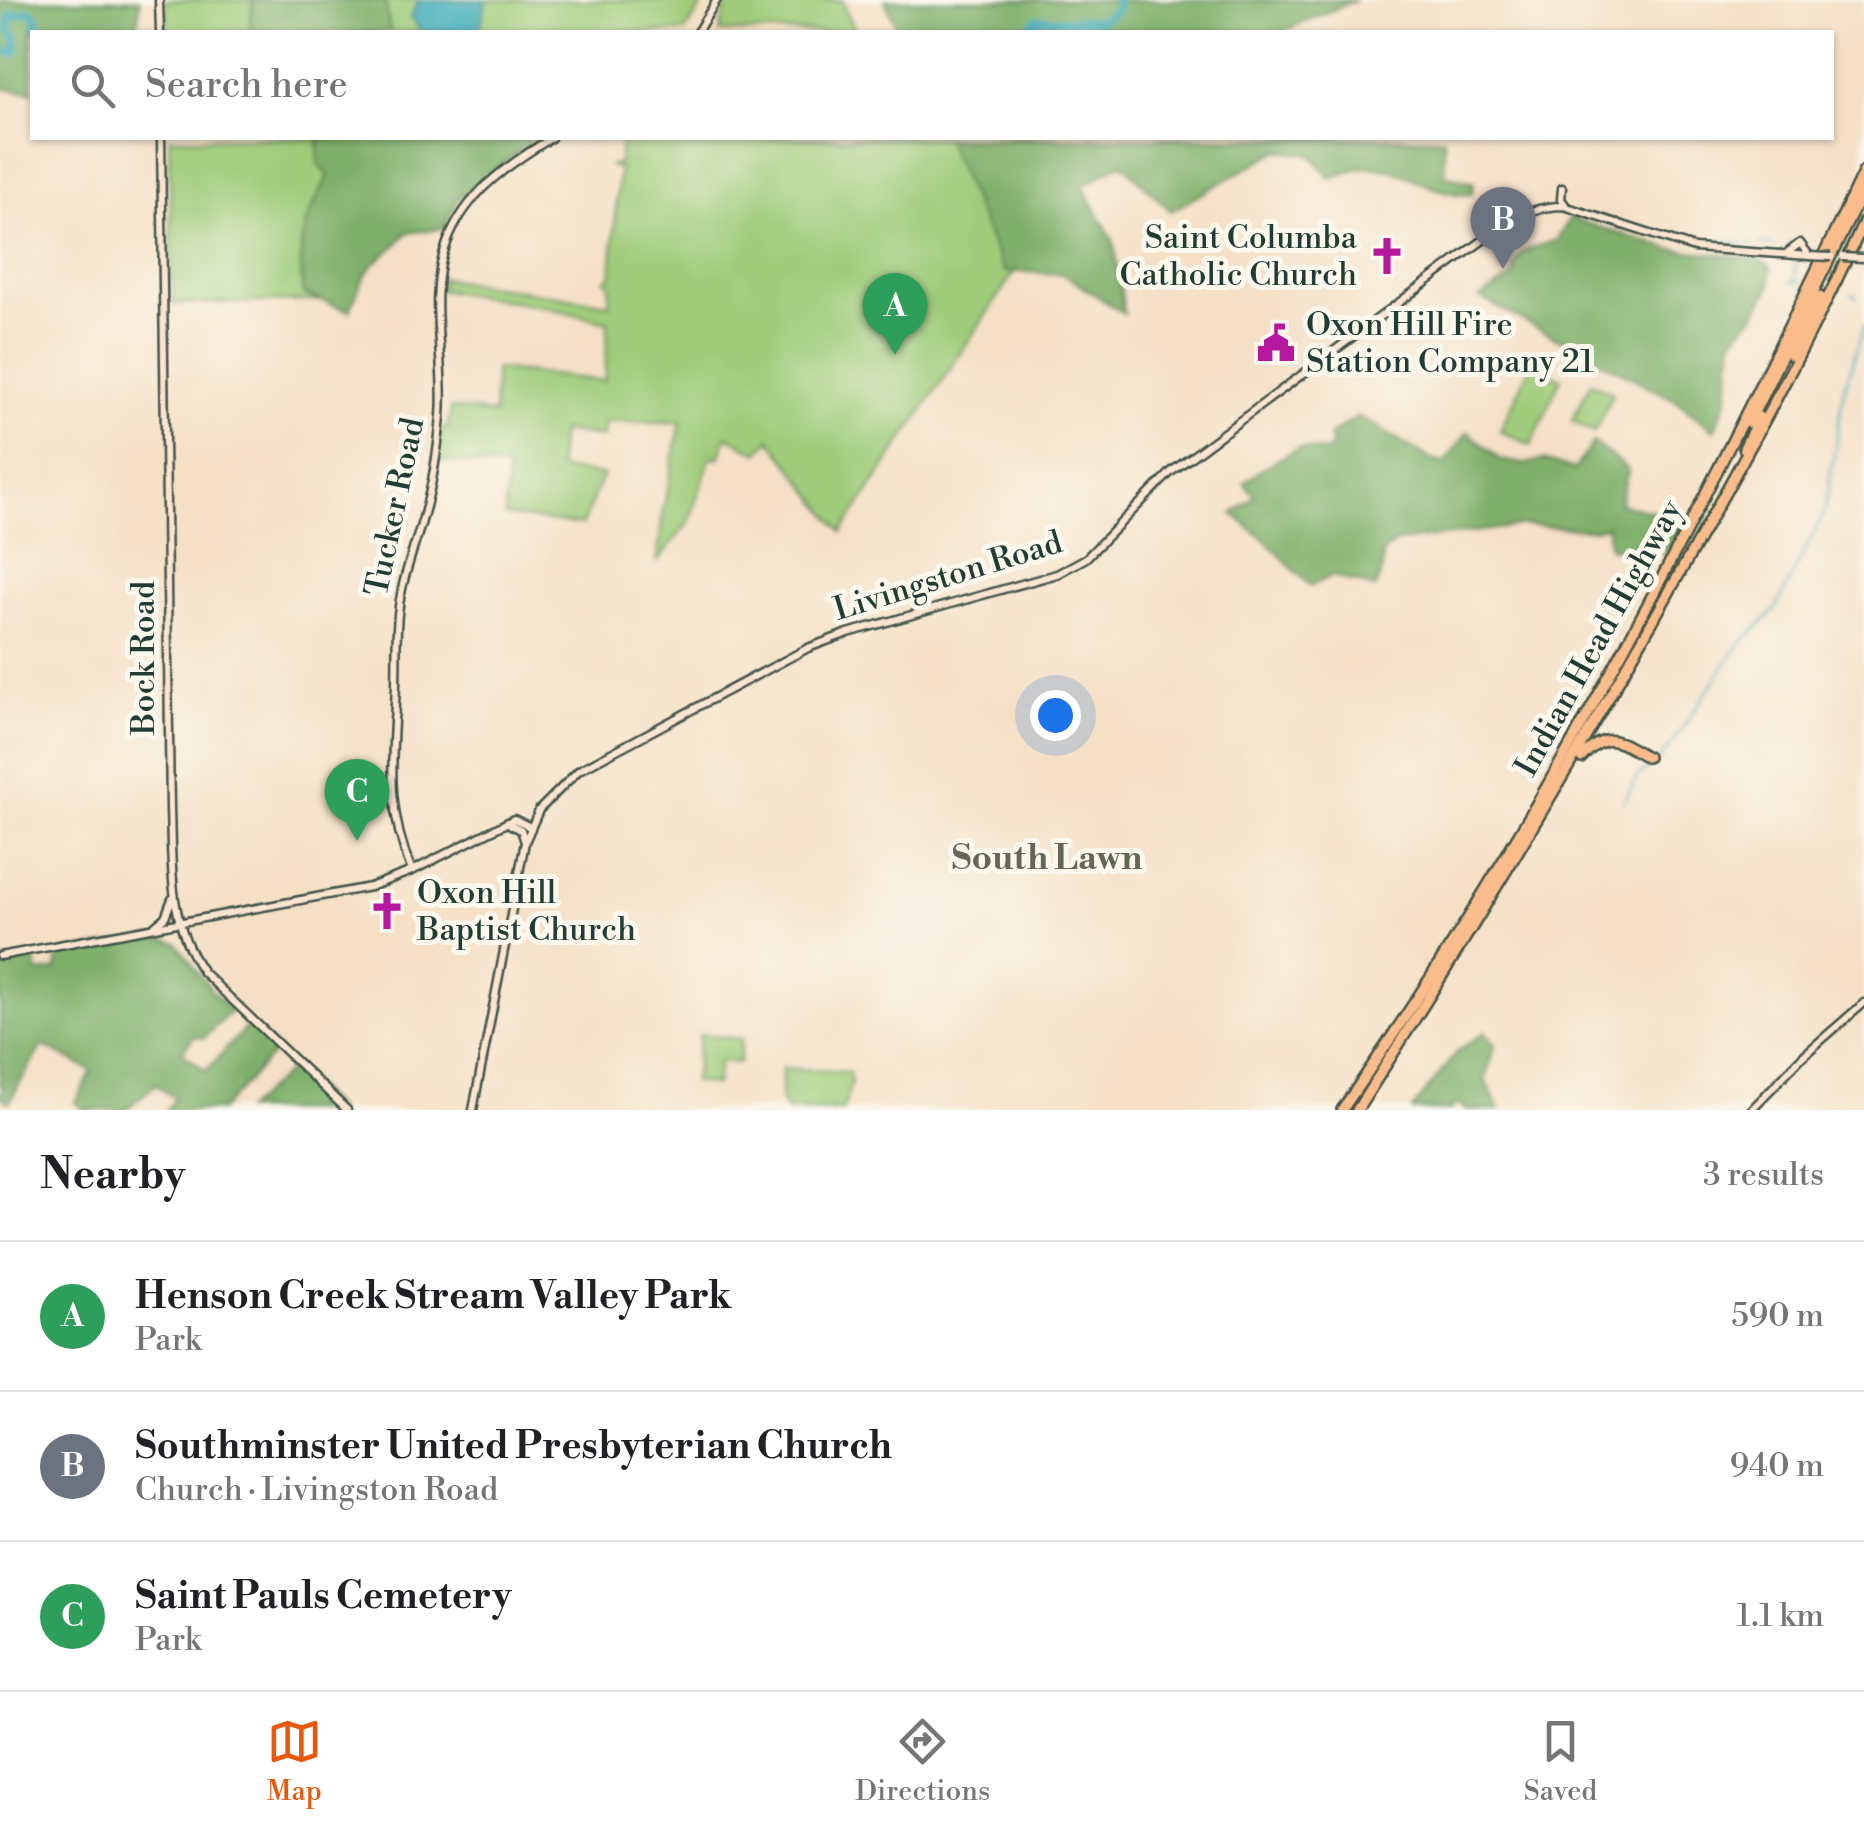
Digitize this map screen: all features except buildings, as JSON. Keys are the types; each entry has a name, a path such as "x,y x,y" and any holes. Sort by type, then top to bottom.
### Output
{"highway":[{"name":"Indian Head Highway","path":"1342,1110 1511,847 1585,721 1698,512 1864,171"},
{"path":"1732,479 1864,189"},
{"path":"1698,512 1864,204"},
{"name":"Indian Head Highway","path":"1357,1110 1564,780 1800,356 1864,222"},
{"path":"1564,780 1584,754 1603,740 1620,741 1646,757"}],"main road":[{"path":"159,0 160,30"},
{"path":"698,30 717,0"},
{"name":"Bock Road","path":"161,140 173,893 178,923 206,976 347,1110"},
{"name":"Tucker Road","path":"412,871 395,825 392,796 397,646 400,596 428,498 441,413 439,273 453,230 477,193 503,169 549,140"},
{"path":"1562,188 1561,199 1567,207"},
{"name":"Livingston Road","path":"473,1110 525,842 538,810 579,770 808,648 1074,566 1098,550 1176,467 1490,234 1529,211 1567,207 1678,244 1714,250 1864,258"},
{"path":"0,956 370,887 538,810"},
{"path":"511,822 530,827"},
{"path":"511,822 521,830 525,842"},
{"path":"149,928 165,916 173,893"},
{"path":"1751,1110 1813,1047 1864,1003"}],"green space":[{"path":"0,0 140,0 137,30 30,30 30,92 0,88"},
{"path":"166,0 706,0 686,30 167,30"},
{"path":"253,0 385,0 390,30 249,30"},
{"path":"727,0 842,0 855,30 720,30"},
{"path":"885,0 1356,0 1285,30 898,30"},
{"path":"169,140 446,140 349,300 173,304"},
{"path":"318,140 532,140 459,198 444,228 406,233 368,271 350,311 303,294 304,232 329,175 319,165"},
{"path":"621,140 1061,140 1038,236 842,532 770,439 758,453 727,436 719,458 711,456 689,522 657,562 681,422 604,422 603,437 561,431 558,469 603,475 582,525 505,516 507,468 434,460 439,429 447,429 451,408 494,414 495,369 605,381 608,322 536,305 440,290 442,278 609,304 610,284 605,280 611,277 619,168 609,166 619,163"},
{"path":"946,140 1444,140 1445,175 1474,183 1472,194 1446,192 1397,172 1370,167 1331,179 1311,155 1279,150 1171,211 1122,163 1083,186 1114,243 1124,314 1064,274 1004,271"},
{"path":"1570,218 1670,249 1757,259 1771,267 1770,288 1733,339 1728,397 1714,430 1675,400 1480,298 1513,277 1517,259 1526,250 1557,240"},
{"path":"1531,364 1561,378 1531,445 1500,431"},
{"path":"1591,382 1613,393 1594,432 1572,421"},
{"path":"1358,416 1444,463 1468,432 1501,460 1524,464 1544,460 1574,470 1593,442 1628,470 1620,504 1685,518 1667,552 1609,548 1607,526 1592,529 1525,525 1397,542 1383,552 1382,571 1375,588 1333,576 1310,586 1233,514 1255,496 1244,483 1267,465 1300,448 1326,452 1332,445 1329,436"},
{"path":"152,937 177,943 213,993 232,1010 204,1038 194,1036 182,1052 206,1071 249,1024 277,1049 221,1110 166,1110 175,1099 156,1084 125,1110 85,1110 76,1103 92,1071 42,1045 9,1102 0,1097 0,965 34,958 38,973 57,970 57,954"},
{"path":"1485,1032 1495,1045 1485,1080 1500,1110 1466,1110 1458,1103 1450,1110 1412,1110 1458,1051"},
{"path":"700,1034 742,1039 739,1063 719,1061 716,1085 694,1082"},
{"path":"294,1066 337,1110 245,1110"},
{"path":"782,1068 849,1072 851,1083 843,1110 786,1110 781,1102"}],"water":[{"path":"419,0 486,0 479,30 420,30 410,17"}],"waterway":[{"path":"1028,30 1037,19 1100,21 1117,9 1116,0"},
{"path":"0,50 14,54 16,50 9,30 10,16 31,11 37,19 37,30"},
{"path":"952,30 962,30"},
{"path":"1689,238 1700,241"},
{"path":"1708,241 1716,242"},
{"path":"1723,242 1742,244"},
{"path":"1760,244 1772,245"},
{"path":"1795,281 1796,264"},
{"path":"1791,282 1802,281"},
{"path":"1852,295 1857,297"},
{"path":"1624,802 1637,777 1670,746 1738,646 1775,610 1825,511 1844,389 1864,326"}],"place":[{"name":"Saint Columba Catholic Church","path":"1387,256"},
{"name":"Southminster United Presbyterian Church","path":"1503,269"},
{"name":"Oxon Hill Fire Station Company 21","path":"1276,343"},
{"name":"Henson Creek Stream Valley Park","path":"895,355"},
{"name":"Saint Pauls Cemetery","path":"357,841"},
{"name":"Oxon Hill Baptist Church","path":"387,911"}],"district":[{"name":"South Lawn","path":"1047,858"}]}
